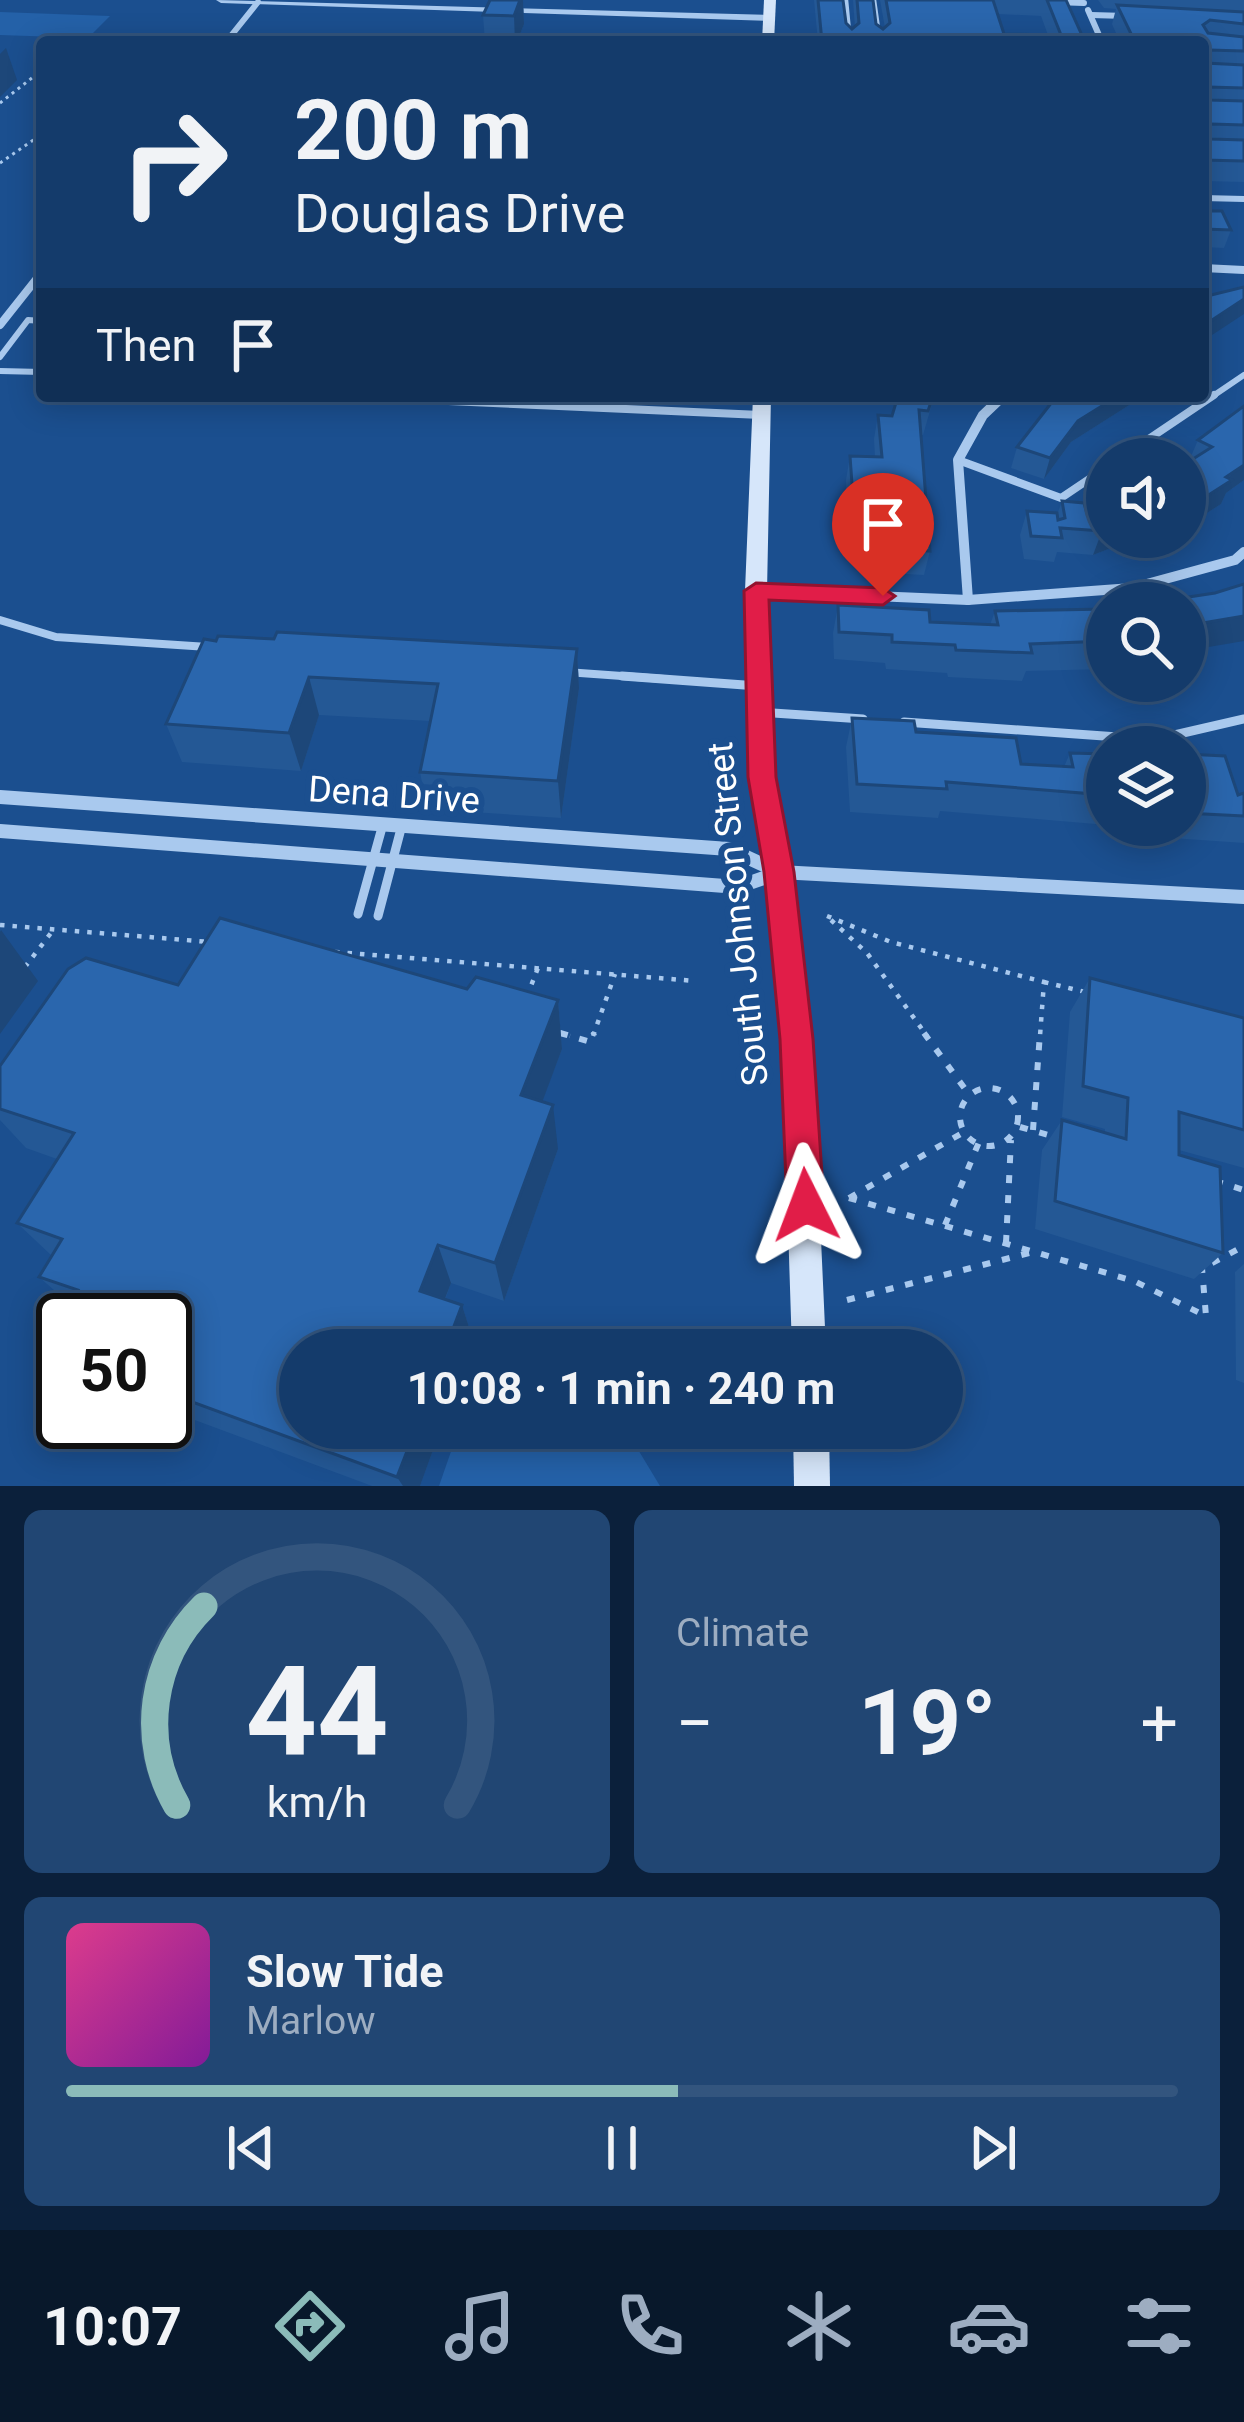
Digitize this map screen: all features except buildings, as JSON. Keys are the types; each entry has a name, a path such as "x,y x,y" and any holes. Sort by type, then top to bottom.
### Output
{"main road":[{"path":"768,36 770,0"},
{"name":"South Johnson Street","path":"761,405 756,591 762,777 779,872 797,1039 808,1329"},
{"path":"811,1449 812,1486"}],"street":[{"path":"221,0 770,18"},
{"path":"1036,1 1083,1 1100,36"},
{"path":"231,36 258,2"},
{"path":"1091,15 1130,16"},
{"path":"1209,268 1244,270"},
{"path":"0,325 36,280"},
{"path":"27,291 36,292"},
{"path":"968,600 958,460 983,415 997,402"},
{"path":"756,591 968,600 1132,588 1241,559"},
{"name":"Dena Drive","path":"0,796 729,849 779,872 1244,896"},
{"name":"Dena Drive","path":"0,831 738,886 779,872"}],"lane":[{"path":"846,0 849,36"},
{"path":"874,0 879,36"},
{"path":"1209,197 1244,199"},
{"path":"0,357 4,345 28,320 36,320"},
{"path":"0,370 36,373"},
{"path":"1209,399 1244,375"},
{"path":"619,402 761,405"},
{"path":"1150,438 1204,402"},
{"path":"958,460 1061,498 1086,481"},
{"path":"0,620 56,637 220,648"},
{"path":"548,671 758,686"},
{"path":"759,712 1118,737 1170,736 1244,719"},
{"path":"358,914 383,824"},
{"path":"378,916 402,825"}],"path":[{"path":"0,103 36,73"},
{"path":"0,163 36,138"},
{"path":"968,1093 867,953 826,916 891,942 1089,993"},
{"path":"0,925 215,942"},
{"path":"23,970 54,929"},
{"path":"331,951 696,981"},
{"path":"524,1003 538,968"},
{"path":"554,1031 591,1042 615,974"},
{"path":"1034,1130 1044,982"},
{"path":"1006,1244 1011,1140 1020,1126 1016,1109 1003,1095 985,1089 968,1093 959,1110 966,1131 979,1142 996,1145 1011,1140"},
{"path":"1020,1126 1069,1141"},
{"path":"966,1131 849,1198 1134,1281 1206,1316 1202,1268 1244,1246"},
{"path":"945,1226 979,1142"},
{"path":"1201,1177 1244,1190"},
{"path":"847,1300 1034,1252"}],"shaded area":[{"path":"0,12 110,16 90,36 0,35"},
{"path":"452,1449 638,1449 660,1486 439,1486"}],"route":[{"path":"806,1205 797,1039 779,872 762,777 756,591 883,596"}]}
